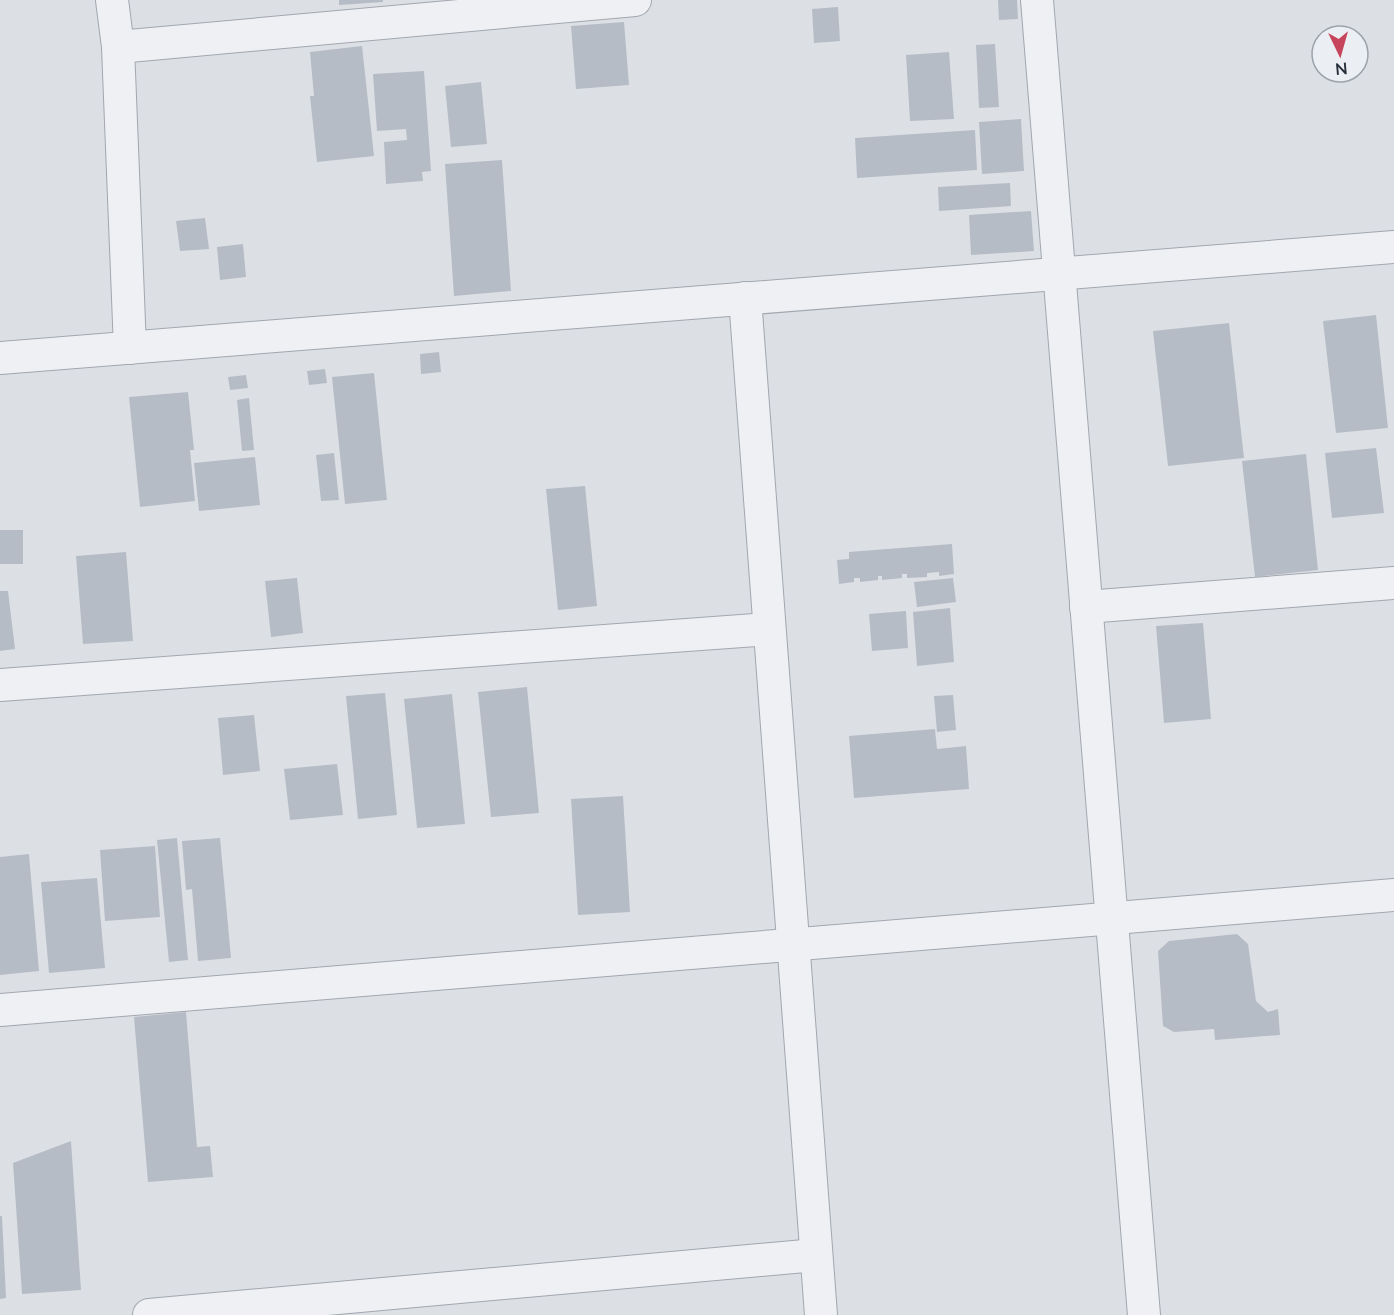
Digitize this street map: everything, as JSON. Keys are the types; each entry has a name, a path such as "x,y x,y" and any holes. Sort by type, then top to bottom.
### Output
{"street":[{"path":"112,0 118,47 130,348"},
{"path":"118,47 635,0"},
{"path":"1037,0 1144,1315"},
{"path":"0,358 1394,247"},
{"path":"745,298 821,1315"},
{"path":"1086,607 1394,583"},
{"path":"0,685 770,629"},
{"path":"0,1010 1394,895"},
{"path":"149,1315 816,1255"}],"building":[{"path":"339,0 383,0 383,2 339,5"},
{"path":"998,0 1017,0 1018,19 999,20"},
{"path":"838,7 840,41 814,43 812,9"},
{"path":"624,22 629,85 576,89 571,26"},
{"path":"995,44 999,107 979,108 976,45"},
{"path":"362,46 374,156 317,162 310,96 314,96 310,52"},
{"path":"949,52 954,119 910,121 906,55"},
{"path":"424,71 431,171 422,172 423,181 386,184 384,142 407,140 406,129 377,131 373,74"},
{"path":"481,82 487,144 451,147 445,86"},
{"path":"1021,119 1024,171 982,174 979,122"},
{"path":"975,130 977,170 857,178 855,138"},
{"path":"502,160 511,291 454,296 445,164"},
{"path":"1010,183 1011,206 939,211 938,187"},
{"path":"1031,211 1034,251 971,255 969,215"},
{"path":"205,218 209,249 180,251 176,221"},
{"path":"243,244 246,277 220,280 217,247"},
{"path":"1376,315 1388,428 1336,433 1323,321"},
{"path":"1229,323 1244,458 1168,466 1153,331"},
{"path":"439,352 441,372 421,374 420,354"},
{"path":"325,369 327,383 309,385 307,371"},
{"path":"374,373 387,500 345,504 332,377"},
{"path":"246,375 248,388 230,390 228,377"},
{"path":"188,392 194,450 190,450 195,501 140,507 129,397"},
{"path":"249,398 254,450 242,451 237,400"},
{"path":"1376,448 1384,513 1332,518 1325,453"},
{"path":"334,453 339,500 321,501 316,455"},
{"path":"1306,454 1318,570 1255,577 1242,461"},
{"path":"255,457 260,505 199,511 194,463"},
{"path":"585,486 597,606 558,610 546,489"},
{"path":"0,530 23,530 23,564 0,564"},
{"path":"952,544 954,574 939,576 939,572 927,573 927,577 907,578 907,574 902,574 902,578 882,580 882,576 878,576 878,580 860,582 860,578 854,578 854,582 839,584 837,560 849,559 849,552"},
{"path":"126,552 133,641 83,644 76,556"},
{"path":"297,578 303,633 271,637 265,581"},
{"path":"953,578 956,602 917,607 914,582"},
{"path":"0,591 8,591 15,649 0,651"},
{"path":"950,608 954,662 917,666 913,612"},
{"path":"906,611 908,648 872,651 869,614"},
{"path":"1203,623 1211,719 1164,723 1156,626"},
{"path":"527,687 539,813 491,817 478,692"},
{"path":"385,693 397,815 358,819 346,696"},
{"path":"452,694 465,824 417,828 404,699"},
{"path":"953,695 956,730 937,732 934,696"},
{"path":"254,715 260,771 223,775 218,718"},
{"path":"935,729 937,749 966,746 969,789 854,798 849,736"},
{"path":"337,764 343,815 290,820 284,769"},
{"path":"623,796 630,912 578,915 571,799"},
{"path":"177,838 188,960 169,962 157,840"},
{"path":"220,838 231,958 198,961 192,889 186,890 182,841"},
{"path":"155,846 160,917 105,921 100,850"},
{"path":"29,854 39,971 0,975 0,857"},
{"path":"97,878 105,968 49,973 41,882"},
{"path":"1237,934 1248,944 1256,1001 1268,1012 1278,1009 1280,1035 1215,1040 1214,1029 1174,1032 1163,1026 1158,951 1169,941"},
{"path":"186,1012 197,1147 210,1146 213,1177 148,1182 134,1017"},
{"path":"71,1141 81,1290 22,1294 13,1163"},
{"path":"0,1216 2,1216 6,1298 0,1299"}]}
